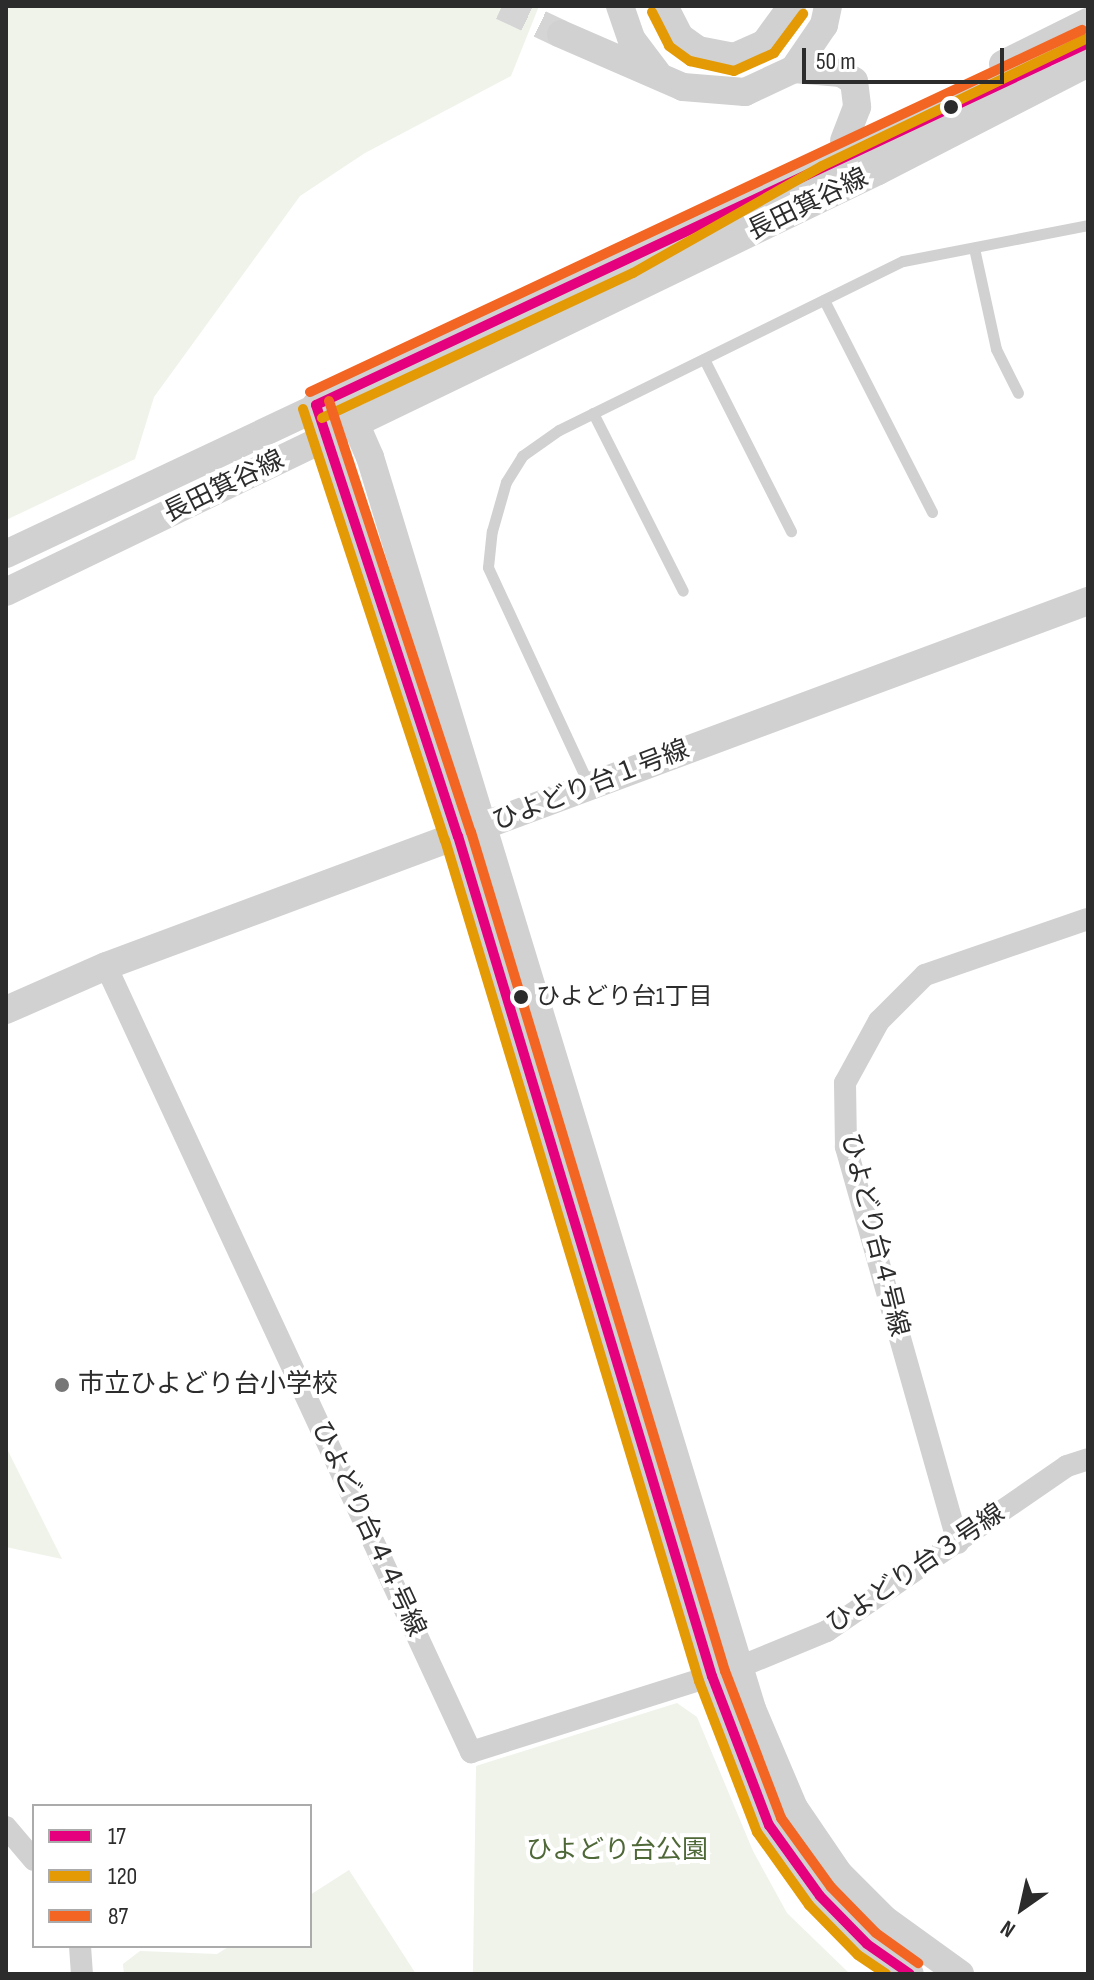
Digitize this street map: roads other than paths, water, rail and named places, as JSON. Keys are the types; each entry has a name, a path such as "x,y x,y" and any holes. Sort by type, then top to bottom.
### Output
{"street":[{"path":"620,6 648,67 668,81"},
{"path":"664,6 689,43 715,56 734,57 765,43 792,6"},
{"path":"794,69 824,25 828,6"},
{"path":"561,34 668,81 719,94 745,92 794,69 841,73 854,81 857,107 844,141"},
{"path":"627,260 844,141 1082,49"},
{"name":"長田箕谷線","path":"6,554 316,405 1082,49"},
{"name":"長田箕谷線","path":"6,592 878,171 1082,49"},
{"path":"342,393 342,428"},
{"path":"316,405 342,428 375,472 470,831 655,1382 725,1672 769,1825 820,1896 867,1944 910,1974"},
{"name":"ひよどり台１号線","path":"6,1010 106,966 1088,601"},
{"name":"ひよどり台４号線","path":"958,1543 846,1147 845,1083 879,1021 925,975 1088,919"},
{"name":"ひよどり台４４号線","path":"106,966 471,1752 725,1672"},
{"name":"ひよどり台３号線","path":"725,1672 827,1631 1067,1466 1088,1459"},
{"path":"725,1672 794,1808 839,1874 884,1919 960,1974"},
{"path":"6,1827 32,1858"},
{"path":"80,1948 82,1974"}],"lane":[{"path":"589,786 488,567 506,482 522,456 593,413 903,261 1088,225"},
{"path":"974,248 996,349 1018,393"},
{"path":"824,300 932,512"},
{"path":"704,359 791,531"},
{"path":"593,413 683,591"}],"tunnel":[{"path":"502,6 561,34"}],"place":[{"name":"ひよどり台1丁目","path":"521,997"},
{"name":"市立ひよどり台小学校","path":"62,1385"}],"park label":[{"name":"ひよどり台公園","path":"617,1851"}]}
